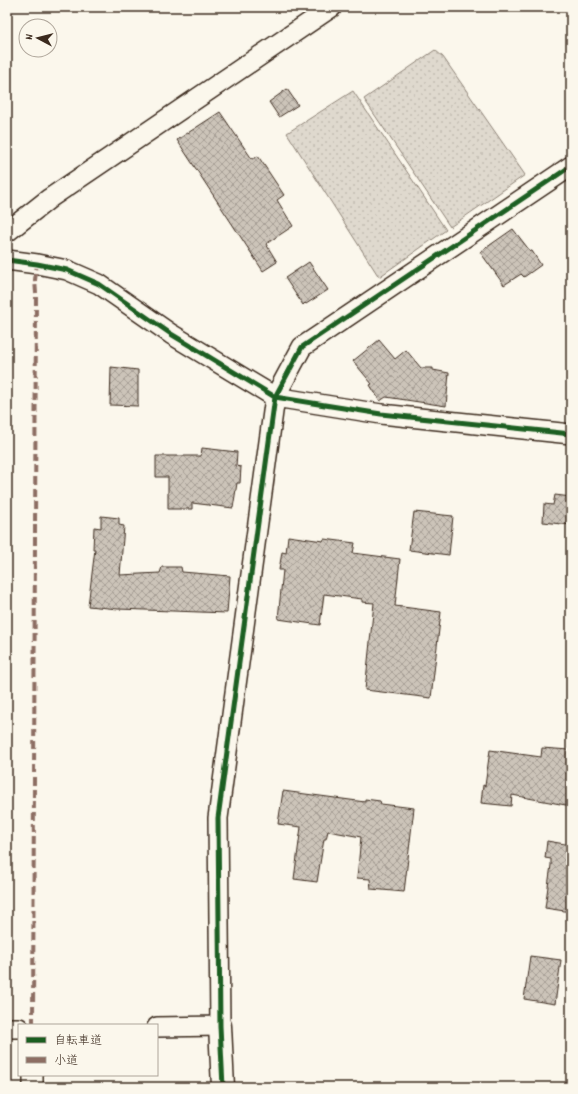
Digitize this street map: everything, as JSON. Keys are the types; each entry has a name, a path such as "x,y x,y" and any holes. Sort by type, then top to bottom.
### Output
{"street":[{"path":"7,232 50,198 332,7"},
{"path":"223,1087 220,1026 218,818 275,397 302,346 571,166"},
{"path":"7,260 67,270 99,284 171,334 275,397 381,414 571,434"},
{"path":"158,1027 220,1026"},
{"path":"7,1028 18,1028"},
{"path":"33,1076 33,1087"}],"shaded area":[{"path":"435,50 443,57 525,175 450,227 364,99"},
{"path":"353,91 446,230 379,277 287,133"}],"building":[{"path":"287,89 298,105 279,117 269,102"},
{"path":"220,112 252,159 258,156 284,195 277,200 293,226 266,244 277,262 263,271 177,140"},
{"path":"513,229 530,251 532,251 541,265 524,277 521,274 504,285 480,252"},
{"path":"309,262 328,290 303,305 285,278"},
{"path":"379,340 395,359 406,350 421,368 433,368 433,370 449,373 446,406 386,397 380,401 370,385 372,384 353,361"},
{"path":"111,367 138,370 138,406 110,405"},
{"path":"202,448 237,452 236,466 241,467 240,483 237,483 233,508 192,503 192,509 168,509 168,477 156,477 156,456 201,456"},
{"path":"555,495 571,497 571,525 543,522 544,504 553,505"},
{"path":"414,512 453,516 449,555 409,550"},
{"path":"101,516 119,518 119,525 124,526 120,575 160,573 162,567 181,567 182,572 230,576 227,613 118,609 88,606 95,549 93,549 94,527 101,528"},
{"path":"288,536 323,541 324,539 355,543 353,553 400,559 395,606 441,612 431,698 365,690 374,603 362,602 362,599 324,594 320,625 278,619 283,570 279,570 282,552 286,553"},
{"path":"542,748 569,750 569,765 571,766 571,806 512,795 511,806 481,803 490,750 541,757"},
{"path":"283,791 365,802 365,799 380,801 381,804 414,808 404,892 371,889 370,879 357,878 361,837 328,831 326,839 324,839 317,882 294,879 301,827 278,824"},
{"path":"547,841 571,845 571,912 545,908 551,865 551,859 545,858"},
{"path":"530,956 561,960 555,1004 524,999"}],"marked path":[{"path":"33,1024 35,280 37,264"}],"cycle path":[{"path":"223,1087 220,1026 218,818 275,397 302,347 571,166"},
{"path":"7,260 67,270 99,284 171,334 275,397 381,414 571,434"}]}
